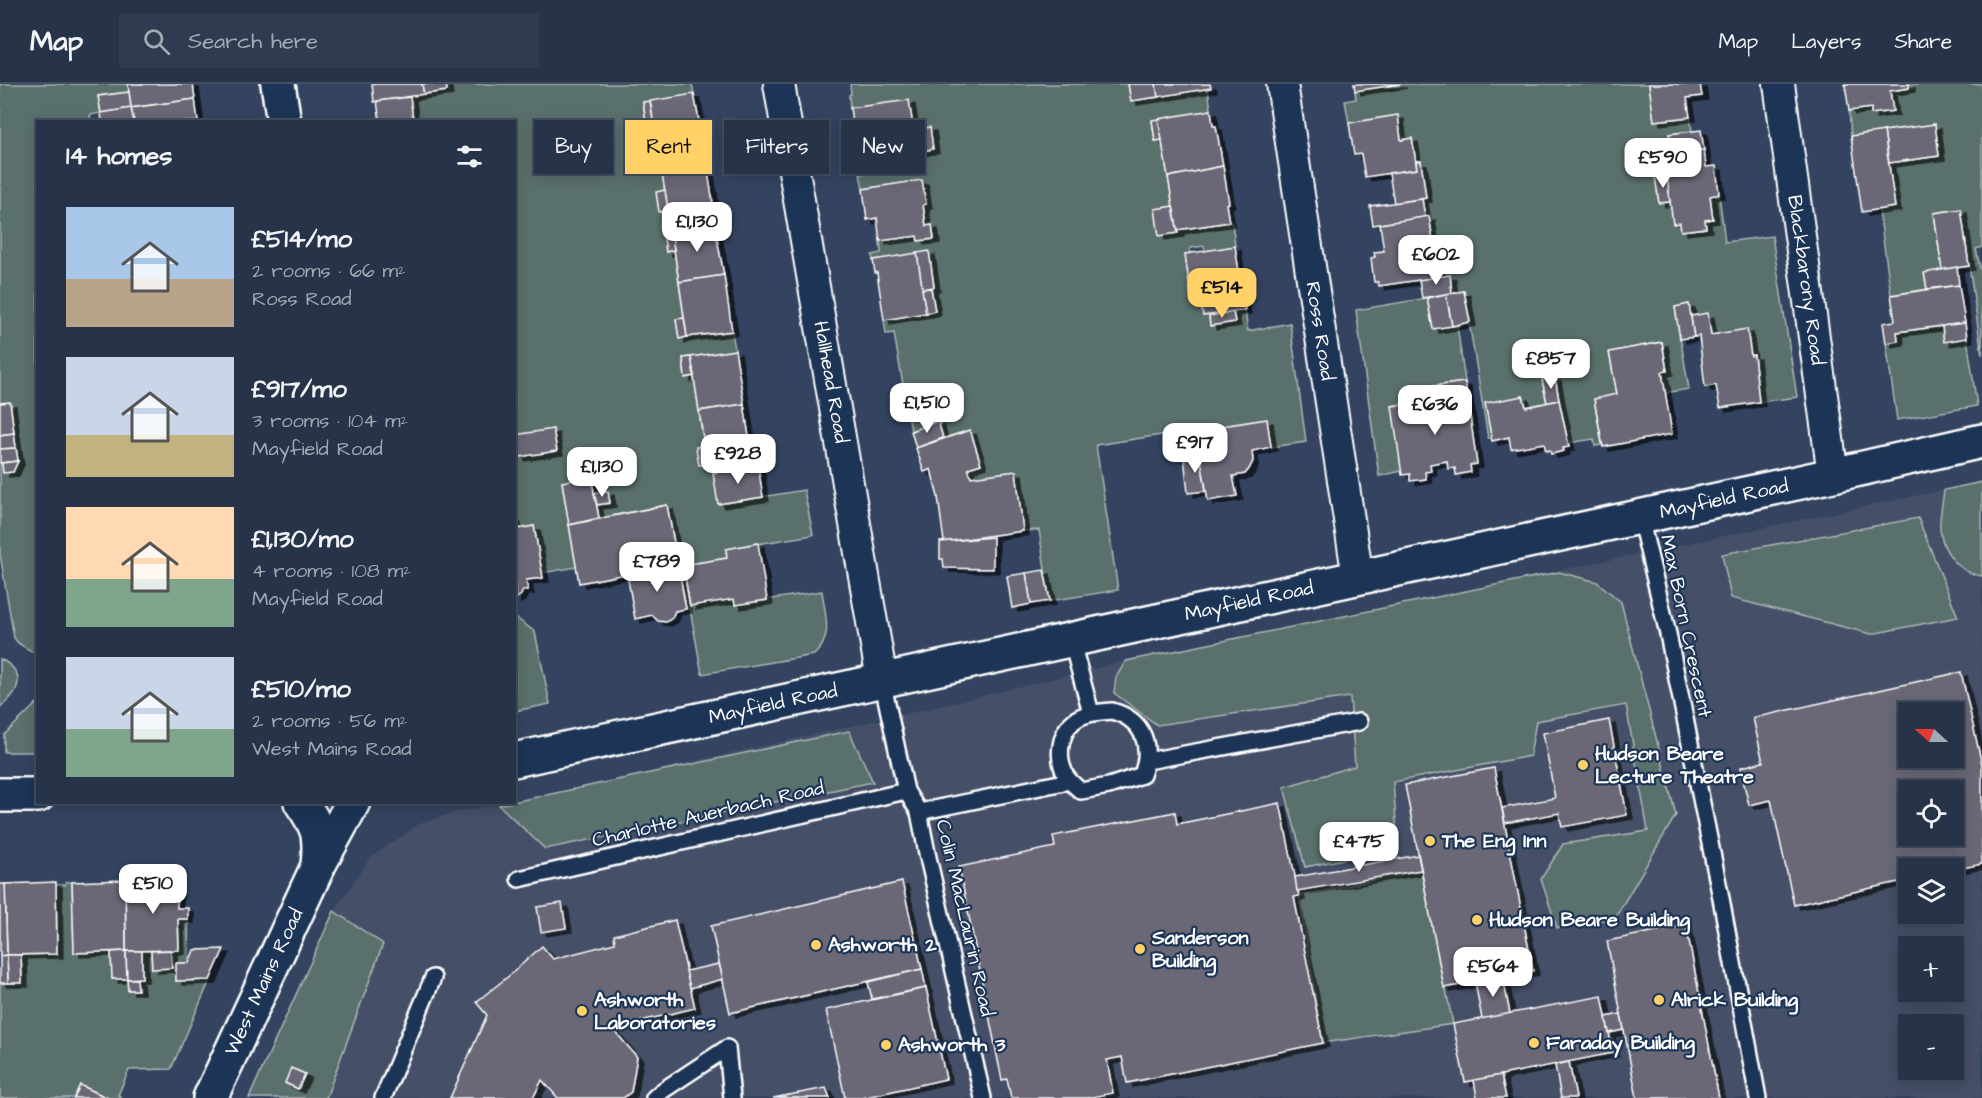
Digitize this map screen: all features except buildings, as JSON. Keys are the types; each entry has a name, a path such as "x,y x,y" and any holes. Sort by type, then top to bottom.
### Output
{"street":[{"path":"278,84 284,120"},
{"name":"Hallhead Road","path":"779,84 882,680"},
{"name":"Ross Road","path":"1282,84 1358,578"},
{"name":"Blackbarony Road","path":"1779,84 1833,475"},
{"name":"Mayfield Road","path":"516,760 1982,441"},
{"path":"0,795 36,795"},
{"name":"West Mains Road","path":"302,804 313,819 320,841 318,866"},
{"name":"West Mains Road","path":"210,1098 318,866 352,804"}],"lane":[{"name":"Max Born Crescent","path":"1640,517 1668,634 1758,1098"},
{"path":"1071,639 1091,713"},
{"name":"Colin MacLaurin Road","path":"882,680 906,791 919,812 983,1098"},
{"path":"1112,711 1132,720 1146,743 1147,761 1142,775 1109,786 1081,791 1069,781 1060,759 1060,746 1074,722 1091,713 1112,711"},
{"path":"1147,761 1359,722"},
{"path":"919,812 1069,781"},
{"name":"Charlotte Auerbach Road","path":"519,879 906,791"},
{"path":"383,1098 434,978"},
{"path":"654,1098 727,1048 732,1098"}],"shaded area":[{"path":"1982,482 1982,1098 247,1098 334,911 370,858 421,823 456,812 516,804 516,802 932,708 1126,661"}],"green space":[{"path":"0,84 128,84 129,92 98,96 101,113 90,115 91,120 36,120 36,654 14,638 0,554 0,463 2,463 3,472 13,472 18,461 11,403 0,403"},
{"path":"446,84 692,84 694,94 643,103 646,120 625,120 625,174 662,174 665,190 659,212 712,203 714,223 663,231 666,252 674,250 684,318 676,320 679,338 732,331 735,350 683,358 685,377 694,377 704,446 696,447 699,465 750,457 752,467 713,473 719,504 804,490 813,535 726,549 727,558 683,565 689,605 734,599 735,605 822,591 826,634 814,655 702,674 690,609 686,609 667,505 599,518 597,505 610,503 608,491 594,493 562,482 577,567 542,573 534,526 518,529 516,517 516,458 557,451 553,429 516,435 516,120 413,120 410,97 447,91"},
{"path":"850,84 1128,84 1131,101 1208,89 1211,110 1152,120 1155,141 1162,140 1173,206 1155,209 1177,230 1232,222 1235,246 1205,251 1204,246 1190,248 1190,253 1185,254 1191,296 1200,295 1203,316 1209,316 1211,326 1235,323 1233,312 1245,310 1248,331 1290,323 1306,442 1271,447 1266,419 1096,445 1118,590 1050,601 1039,530 1023,531 1016,471 971,477 968,468 981,464 970,430 943,438 938,421 911,431 894,333 886,334 884,320 935,311 929,252 873,260 872,255 881,253 880,241 917,236 918,241 934,239 932,225 926,226 923,205 926,204 922,180 863,189 860,174 925,174 925,150 933,149 930,128 925,129 925,120 884,120 850,108 849,95 851,94"},
{"path":"1401,84 1649,84 1654,121 1690,117 1692,131 1669,134 1671,154 1664,155 1667,174 1655,176 1659,203 1670,202 1681,231 1706,228 1705,220 1713,219 1710,196 1719,194 1725,242 1772,236 1797,397 1759,402 1755,379 1758,378 1754,356 1751,356 1747,329 1711,335 1708,314 1691,316 1688,305 1675,307 1689,389 1665,393 1662,372 1667,371 1662,342 1609,352 1617,394 1594,399 1602,445 1595,446 1594,439 1568,443 1555,378 1542,380 1547,403 1526,407 1523,396 1486,403 1492,438 1488,438 1464,291 1452,293 1450,275 1439,277 1429,217 1425,217 1422,199 1426,197 1421,161 1416,161 1412,139 1401,140 1397,115 1349,123 1345,101 1356,99 1355,91"},
{"path":"1909,84 1982,84 1982,247 1976,249 1982,276 1982,355 1961,209 1934,213 1942,270 1925,273 1927,289 1891,295 1879,210 1895,207 1889,163 1939,156 1935,124 1851,136 1849,111 1871,108 1872,114 1892,111 1890,91 1909,88"},
{"path":"1427,298 1433,329 1457,325 1465,382 1434,386 1436,400 1393,406 1402,471 1379,476 1356,310"},
{"path":"1942,326 1944,341 1967,338 1977,406 1897,420 1886,343 1898,341 1897,332"},
{"path":"1982,482 1982,576 1973,574 1953,560 1941,537 1940,524 1944,490"},
{"path":"1918,518 1958,617 1871,634 1731,598 1722,554"},
{"path":"1559,572 1597,582 1621,602 1676,815 1615,918 1557,928 1541,879 1563,844 1648,831 1626,705 1536,721 1530,756 1393,782 1398,848 1305,867 1284,787 1355,766 1350,697 1157,725 1114,693 1116,677 1126,661"},
{"path":"516,618 535,632 550,704 516,711"},
{"path":"0,659 14,670 18,682 13,695 0,707"},
{"path":"36,704 36,752 4,752 4,735"},
{"path":"849,731 873,782 545,849 499,805 516,804 516,801"},
{"path":"1421,870 1453,1024 1323,1043 1299,896"},
{"path":"66,882 72,882 74,953 111,952 112,979 127,979 128,990 138,990 137,979 142,978 142,951 151,951 152,969 171,950 179,949 178,919 188,919 189,963 176,963 176,981 210,980 171,1069 129,1070 118,1095 121,1096 120,1098 108,1098 80,1085 74,1098 0,1098 0,983 22,983 21,955 57,954 56,885 65,885"},
{"path":"334,911 383,944 326,1098 249,1098"}],"place":[{"name":"Hudson Beare Lecture Theatre","path":"1583,765"},
{"name":"The Eng Inn","path":"1430,841"},
{"name":"Hudson Beare Building","path":"1477,920"},
{"name":"Ashworth 2","path":"816,945"},
{"name":"Sanderson Building","path":"1140,949"},
{"name":"Alrick Building","path":"1659,1000"},
{"name":"Ashworth Laboratories","path":"582,1011"},
{"name":"Faraday Building","path":"1534,1043"},
{"name":"Ashworth 3","path":"886,1045"}]}
